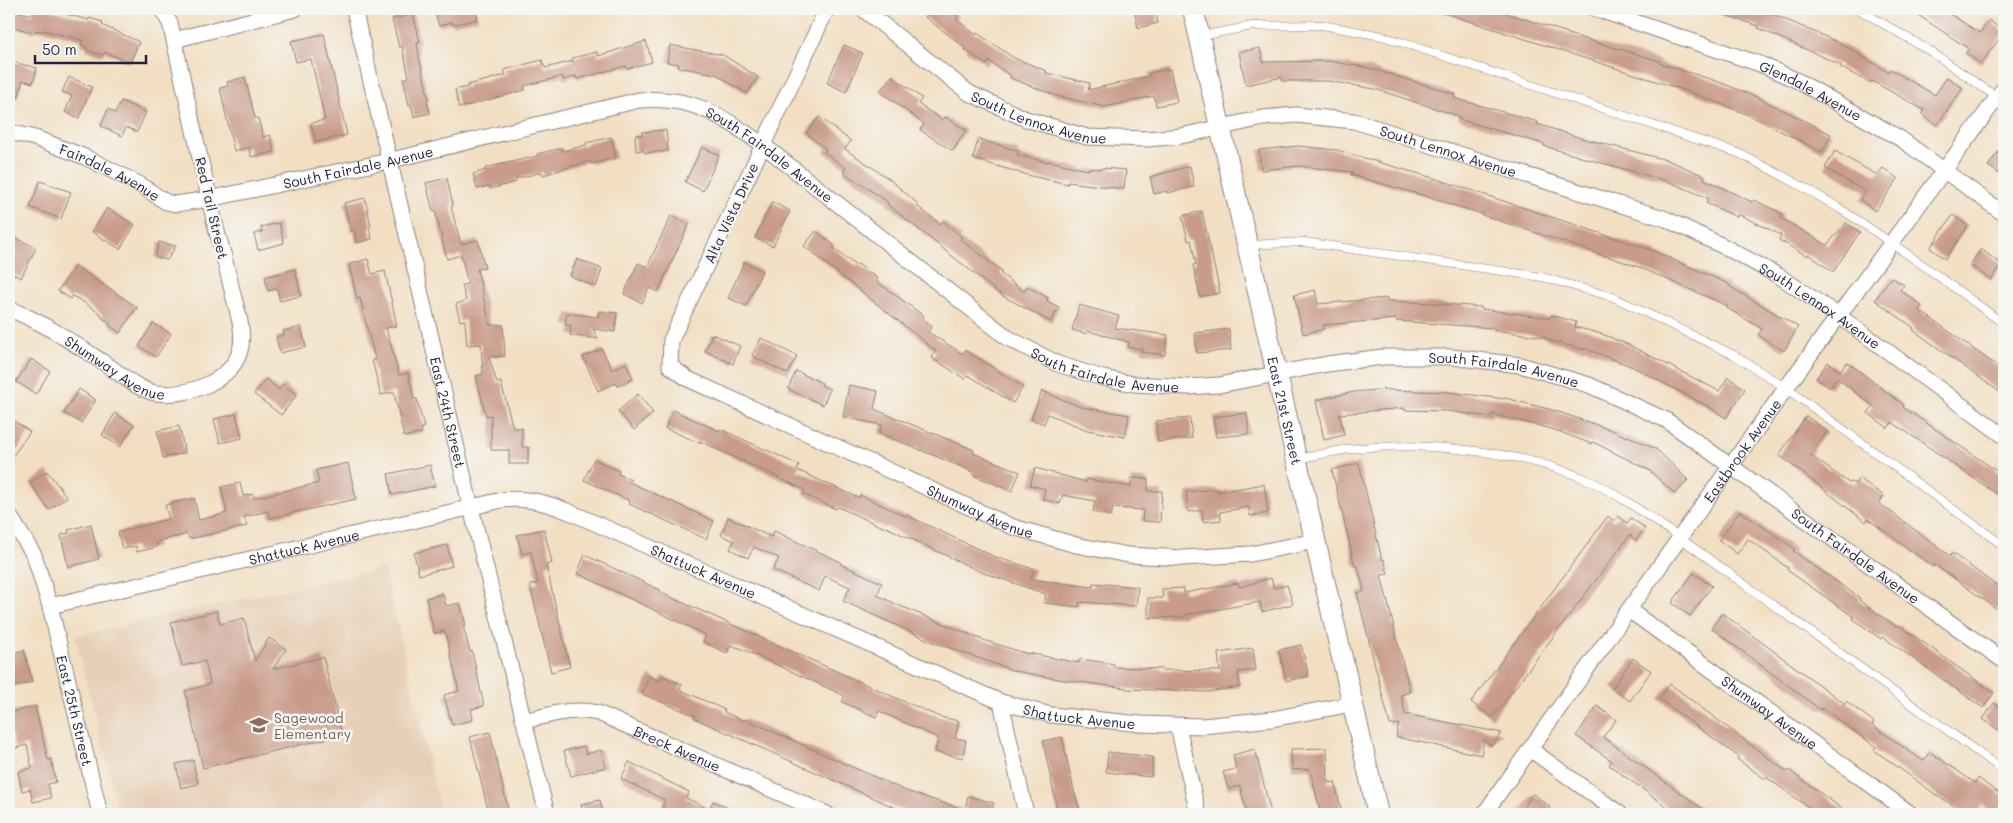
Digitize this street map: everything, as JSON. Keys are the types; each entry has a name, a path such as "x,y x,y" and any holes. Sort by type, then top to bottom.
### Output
{"street":[{"path":"161,9 170,23 174,40 295,9"},
{"name":"East 24th Street","path":"354,9 470,508 547,814"},
{"name":"Alta Vista Drive","path":"670,366 671,340 827,9"},
{"name":"South Lennox Avenue","path":"863,9 969,93 1026,119 1087,137 1147,139 1181,136 1263,118 1296,116 1354,121 1666,219 1726,247 1779,276 1839,316 2004,436"},
{"name":"East 21st Street","path":"1192,9 1378,814"},
{"name":"Glendale Avenue","path":"1596,9 1760,64 1798,80 1901,139 2004,214"},
{"name":"Red Tail Street","path":"174,40 209,199 241,325 241,347 237,359 228,373"},
{"name":"Eastbrook Avenue","path":"1484,814 1786,388 1893,243 1944,170 2002,96"},
{"name":"South Fairdale Avenue","path":"209,199 388,161 617,104 654,99 703,108 726,118 763,145 1008,338 1058,364 1103,378 1160,386 1188,387 1219,385 1326,364 1383,357 1452,357 1520,366 1589,385 1666,420 2004,662"},
{"name":"Fairdale Avenue","path":"9,132 35,138 85,157 130,180 166,202 176,204 209,199"},
{"name":"Shumway Avenue","path":"9,309 48,329 149,391 165,393 182,392 204,386 228,373"},
{"name":"Shumway Avenue","path":"670,366 688,379 1013,527 1076,545 1128,555 1183,558 1251,554 1315,541"},
{"name":"Shattuck Avenue","path":"50,606 517,498 530,499 552,505 1001,702 1051,715 1178,726 1237,724 1321,711 1352,704"},
{"name":"East 25th Street","path":"9,515 34,555 50,606 100,814"},
{"name":"Shumway Avenue","path":"1629,610 1911,814"},
{"path":"1001,702 1026,814"},
{"name":"Breck Avenue","path":"524,721 570,711 598,713 827,814"},
{"path":"1178,726 1198,814"},
{"path":"1530,749 1620,814"}],"lane":[{"path":"1858,9 2002,96"},
{"path":"1199,36 1252,26 1322,26 1382,36 1738,153 1785,176 1844,211 1893,243 2004,324"},
{"path":"1247,245 1304,242 1542,277 1622,301 1734,355 1786,388 2004,546"},
{"path":"1296,459 1357,448 1418,446 1480,452 1543,465 1590,481 1631,505 1680,538 2004,771"}],"shaded area":[{"name":"Sagewood Elementary","path":"384,568 441,814 119,814 75,636"}],"building":[{"path":"34,9 46,9 103,22 102,25 139,42 130,63 105,52 103,55 86,50 87,47 81,45 82,40 43,30 42,32 36,30 35,33 9,26 9,10 33,15"},
{"path":"434,9 475,9 478,19 452,25 452,22 439,26"},
{"path":"932,9 949,9 958,16 956,19 976,35 977,33 1014,58 1047,71 1046,73 1090,83 1088,90 1150,76 1149,73 1170,69 1177,102 1156,106 1154,96 1105,107 1057,96 1010,78 1011,76 989,61 987,65 965,50 967,49 925,17"},
{"path":"1134,9 1155,9 1158,23 1138,28"},
{"path":"1442,9 1494,9 1568,34 1660,61 1659,63 1716,81 1757,97 1831,134 1822,152 1749,115 1693,93 1441,12"},
{"path":"1712,9 1761,9 1840,43 1888,72 1890,69 1935,95 1947,77 1963,88 1937,125 1922,114 1924,110 1872,81 1870,83 1840,67 1841,65 1758,28 1759,26 1711,11"},
{"path":"1909,9 1942,9 1980,33 1989,20 2004,32 1981,64 1966,53 1969,49"},
{"path":"413,14 420,42 417,43 430,113 414,117 403,79 409,77 402,46 399,47 392,19"},
{"path":"324,34 347,135 316,142 311,123 325,120 311,59 296,62 291,41"},
{"path":"646,41 652,62 626,69 626,66 577,79 576,76 563,80 563,76 524,86 525,90 459,108 455,90 506,75 504,70 542,60 545,68 573,61 572,58 597,52 598,56"},
{"path":"670,45 723,55 758,77 747,94 716,74 678,67 679,64 667,62"},
{"path":"844,45 863,53 846,92 827,83"},
{"path":"1260,48 1263,62 1329,61 1369,68 1455,94 1454,98 1538,122 1537,124 1581,138 1667,160 1705,176 1704,179 1752,202 1754,200 1783,214 1781,218 1827,245 1846,223 1860,232 1833,272 1808,254 1807,256 1779,240 1781,235 1738,214 1737,217 1706,203 1708,198 1667,181 1584,158 1544,146 1544,144 1458,119 1459,116 1375,89 1328,81 1282,81 1282,77 1246,85 1239,52"},
{"path":"9,61 37,68 33,83 23,80 18,98 9,95"},
{"path":"892,76 922,98 918,104 943,120 945,117 966,130 953,151 920,130 924,124 880,91"},
{"path":"69,77 92,87 79,118 65,112 72,96 62,92"},
{"path":"245,77 255,118 258,118 263,137 270,135 274,152 251,157 249,147 234,151 220,88 228,86 227,82"},
{"path":"121,101 146,112 137,132 126,127 122,136 101,126 108,109 115,113"},
{"path":"819,117 851,141 845,149 888,178 918,204 917,206 940,224 943,221 962,237 960,239 1002,271 1000,273 1024,292 1027,286 1048,298 1047,301 1059,307 1051,322 1001,295 887,204 888,202 843,172 846,168 824,152 826,149 806,133"},
{"path":"666,130 668,151 644,153 644,150 636,151 635,135 642,135 642,132"},
{"path":"611,137 616,158 591,164 590,161 543,175 542,172 515,179 516,182 490,189 490,186 477,189 473,174 486,170 485,168 538,156 537,154 562,148 563,151"},
{"path":"978,139 1019,151 1017,155 1048,162 1088,170 1088,168 1102,168 1126,170 1124,189 1068,182 1068,184 1031,176 973,159"},
{"path":"2004,144 2004,177 1988,166"},
{"path":"1298,146 1337,150 1440,180 1651,250 1729,284 1729,286 1798,327 1784,351 1758,335 1762,329 1727,308 1728,306 1639,267 1443,201 1351,175 1352,172 1299,166 1261,170 1259,150"},
{"path":"702,147 719,155 703,191 685,182"},
{"path":"1835,151 1877,175 1883,168 1898,179 1875,211 1860,200 1866,192 1825,168"},
{"path":"1190,166 1194,187 1154,194 1150,177"},
{"path":"447,178 453,206 451,207 461,244 478,240 485,268 477,269 490,325 503,325 505,356 489,357 497,383 501,382 513,428 522,428 522,447 528,447 528,464 509,464 509,450 491,450 491,415 486,416 476,376 483,374 481,344 467,345 465,320 460,321 456,304 466,301 462,285 468,284 461,255 447,259 426,183"},
{"path":"40,181 71,192 61,219 30,207"},
{"path":"365,198 372,239 356,243 354,230 351,231 344,203"},
{"path":"772,202 790,211 773,246 755,238"},
{"path":"107,208 135,225 120,249 92,232"},
{"path":"1202,211 1220,293 1200,297 1193,265 1196,264 1191,240 1188,241 1182,216"},
{"path":"1953,215 1968,226 1945,259 1930,248"},
{"path":"671,216 689,224 658,292 649,288 642,303 624,294 638,263 647,267"},
{"path":"279,223 284,243 258,250 254,234 262,232 261,227"},
{"path":"816,231 835,246 833,248 856,266 858,264 878,279 876,281 924,316 922,318 932,326 928,332 963,354 965,350 1023,387 1013,403 968,375 965,379 932,358 936,351 804,246"},
{"path":"9,234 36,248 21,278 9,272 16,258 9,254"},
{"path":"159,242 176,246 167,260 155,257"},
{"path":"1981,249 2002,265 1991,280 1970,265"},
{"path":"368,259 372,274 385,271 397,326 386,328 399,375 408,373 414,399 417,399 424,427 421,428 422,433 404,437 394,392 381,395 372,360 375,359 360,298 357,299 349,264"},
{"path":"577,259 602,269 596,287 570,276"},
{"path":"744,262 762,271 746,306 728,298"},
{"path":"75,266 137,307 120,333 101,317 102,315 82,301 72,296 71,299 58,291"},
{"path":"295,269 301,296 280,301 277,289 268,291 265,277"},
{"path":"1891,277 1904,285 1900,290 1922,306 1919,310 2004,371 2004,395 1913,330 1914,328 1875,300"},
{"path":"1315,290 1318,304 1387,298 1387,301 1481,307 1481,309 1550,318 1551,315 1576,322 1575,327 1602,334 1629,345 1719,391 1728,377 1745,389 1726,418 1633,367 1584,348 1584,350 1545,339 1545,337 1494,330 1494,328 1396,321 1396,319 1323,325 1324,329 1303,334 1294,295"},
{"path":"1079,305 1119,316 1115,328 1168,335 1165,355 1141,352 1142,349 1128,347 1129,342 1088,331 1087,334 1072,330"},
{"path":"599,311 617,313 615,332 593,329 598,339 570,335 571,326 565,325 567,313 598,317"},
{"path":"153,323 171,334 156,357 139,346"},
{"path":"301,327 306,347 280,353 276,337 284,335 283,331"},
{"path":"1229,329 1231,350 1197,353 1195,333"},
{"path":"712,334 740,346 733,364 705,351"},
{"path":"761,338 797,356 788,374 752,356"},
{"path":"602,349 612,370 626,363 633,379 617,386 616,383 598,391 583,357"},
{"path":"31,359 50,371 36,394 16,382"},
{"path":"1828,362 1840,371 1847,362 1904,405 1903,407 2004,476 2004,499 1892,422 1888,428 1868,413 1873,406 1837,378 1830,388 1816,378"},
{"path":"796,371 822,383 821,385 830,389 823,405 788,389"},
{"path":"266,379 279,390 283,384 297,395 281,415 254,394"},
{"path":"849,385 878,391 874,409 974,450 973,453 1020,472 1012,491 973,475 974,472 879,433 882,425 843,417"},
{"path":"79,389 96,400 81,423 64,413"},
{"path":"1388,389 1448,392 1505,398 1556,411 1628,436 1656,449 1688,480 1675,494 1649,470 1593,442 1592,444 1552,429 1492,414 1491,417 1447,411 1404,410 1404,408 1339,414 1344,435 1324,440 1316,400 1354,392"},
{"path":"1042,391 1081,407 1129,415 1125,437 1087,430 1048,414 1044,424 1031,419"},
{"path":"638,394 653,413 634,430 618,411"},
{"path":"673,410 799,465 797,470 859,498 860,495 995,557 1034,569 1031,579 1093,587 1093,583 1138,587 1136,606 1080,602 1079,607 1044,603 1046,594 981,572 886,527 838,507 836,509 803,494 805,490 699,441 699,443 665,428"},
{"path":"115,413 134,425 120,447 102,435"},
{"path":"1247,413 1249,434 1216,437 1213,417"},
{"path":"236,414 242,438 220,443 214,419"},
{"path":"1806,416 1827,431 1810,455 1849,483 1855,484 1859,478 1884,496 1879,503 1950,556 1952,553 2004,591 2004,614 1935,565 1933,567 1868,519 1866,522 1779,455"},
{"path":"9,417 30,432 9,461"},
{"path":"1190,418 1192,438 1158,442 1156,421"},
{"path":"179,426 185,453 163,458 157,431"},
{"path":"594,459 619,471 618,474 631,480 629,482 714,521 706,539 629,504 630,501 584,480"},
{"path":"348,463 356,499 270,518 268,511 244,517 247,526 189,539 187,534 156,542 157,547 137,552 136,546 122,549 118,532 169,519 165,505 194,498 199,520 227,513 221,487 240,483 243,496 253,494 254,498 319,483 316,470"},
{"path":"1359,463 1382,560 1384,559 1388,574 1381,575 1410,692 1401,695 1405,714 1502,733 1491,746 1484,740 1481,755 1396,737 1399,724 1390,725 1357,593 1364,591 1358,566 1355,567 1332,470"},
{"path":"430,465 435,486 392,495 388,474"},
{"path":"1035,468 1086,482 1086,479 1131,487 1131,478 1148,479 1148,491 1162,491 1160,522 1142,521 1143,510 1113,508 1111,516 1093,512 1095,501 1063,495 1060,504 1043,499 1045,489 1030,485"},
{"path":"47,471 67,497 49,510 30,483"},
{"path":"1264,484 1268,513 1250,516 1249,507 1220,512 1221,520 1203,522 1202,510 1188,512 1186,492 1218,489 1218,492"},
{"path":"1740,511 1795,549 1793,551 1860,598 1859,600 1897,627 1899,625 1994,693 1983,708 1883,637 1881,639 1853,619 1854,617 1787,570 1788,568 1748,539 1737,554 1719,540"},
{"path":"1608,516 1614,521 1618,516 1627,523 1631,518 1645,528 1636,540 1630,535 1492,718 1471,702"},
{"path":"728,517 771,537 774,531 882,583 877,595 898,605 983,640 1028,654 1079,663 1080,659 1114,664 1114,667 1220,671 1218,653 1253,648 1256,670 1238,672 1240,687 1208,692 1126,689 1015,671 933,642 843,601 850,587 825,576 819,591 773,570 779,558 754,547 748,558 730,549 734,541 721,535"},
{"path":"91,524 99,559 68,567 61,535 69,533 68,530"},
{"path":"544,529 552,563 546,565 570,667 551,672 530,585 538,583 531,552 522,554 517,535"},
{"path":"447,545 452,566 419,575 414,553"},
{"path":"585,555 660,590 659,592 903,701 940,717 959,721 955,738 966,740 963,758 935,752 938,738 879,711 876,717 842,702 845,696 740,648 730,645 727,653 703,642 706,635 577,573"},
{"path":"1693,573 1712,586 1690,616 1672,603"},
{"path":"1271,578 1274,588 1287,585 1293,604 1262,612 1260,602 1185,615 1185,617 1148,618 1148,598 1163,598 1162,589 1184,588 1184,593 1238,583 1239,587"},
{"path":"443,594 446,606 460,603 466,626 463,626 470,652 472,651 484,706 471,709 473,720 452,725 444,695 459,691 445,631 434,633 426,598"},
{"name":"Sagewood Elementary","path":"217,611 220,624 244,618 255,661 269,638 286,649 273,669 323,657 342,735 203,768 185,691 210,684 205,661 182,666 171,622"},
{"path":"1722,613 1845,704 1846,701 1874,722 1872,725 1923,761 1930,752 1975,783 1978,778 2004,797 2004,802 1996,814 1982,805 1975,814 1965,814 1874,750 1876,747 1822,708 1821,710 1711,628"},
{"path":"1301,645 1309,676 1286,681 1279,650"},
{"path":"24,650 32,682 9,688 9,654"},
{"path":"1633,658 1651,671 1630,701 1612,688"},
{"path":"649,676 660,681 662,676 682,684 679,689 725,710 724,712 744,721 745,719 906,791 965,810 968,796 994,803 991,814 914,814 896,808 694,718 696,716 642,694"},
{"path":"1670,684 1787,772 1789,770 1849,814 1818,814 1737,759 1739,757 1659,699"},
{"path":"1994,703 2004,711 2004,734 1983,719"},
{"path":"35,706 48,760 51,759 56,782 48,784 51,798 33,802 30,789 22,791 18,772 32,768 27,745 15,748 9,725 9,713"},
{"path":"1597,706 1616,720 1603,737 1710,814 1677,814 1609,765 1612,761 1576,736"},
{"path":"490,732 509,814 489,814 470,737"},
{"path":"1062,737 1081,814 1058,814 1043,741"},
{"path":"584,746 586,754 601,750 606,767 571,776 564,751"},
{"path":"1327,748 1328,783 1335,782 1342,814 1321,814 1310,769 1292,770 1291,749"},
{"path":"1255,749 1271,814 1247,814 1240,786 1228,789 1223,772 1236,769 1233,755"},
{"path":"1108,752 1153,757 1151,777 1106,772"},
{"path":"193,760 198,784 181,788 176,764"},
{"path":"629,762 689,792 686,798 709,809 713,801 741,814 676,814 662,807 665,800 621,779"},
{"path":"1533,794 1550,807 1545,814 1518,814"},
{"path":"600,800 603,814 583,814 581,804"}],"place":[{"name":"Sagewood Elementary","path":"259,725"}]}
